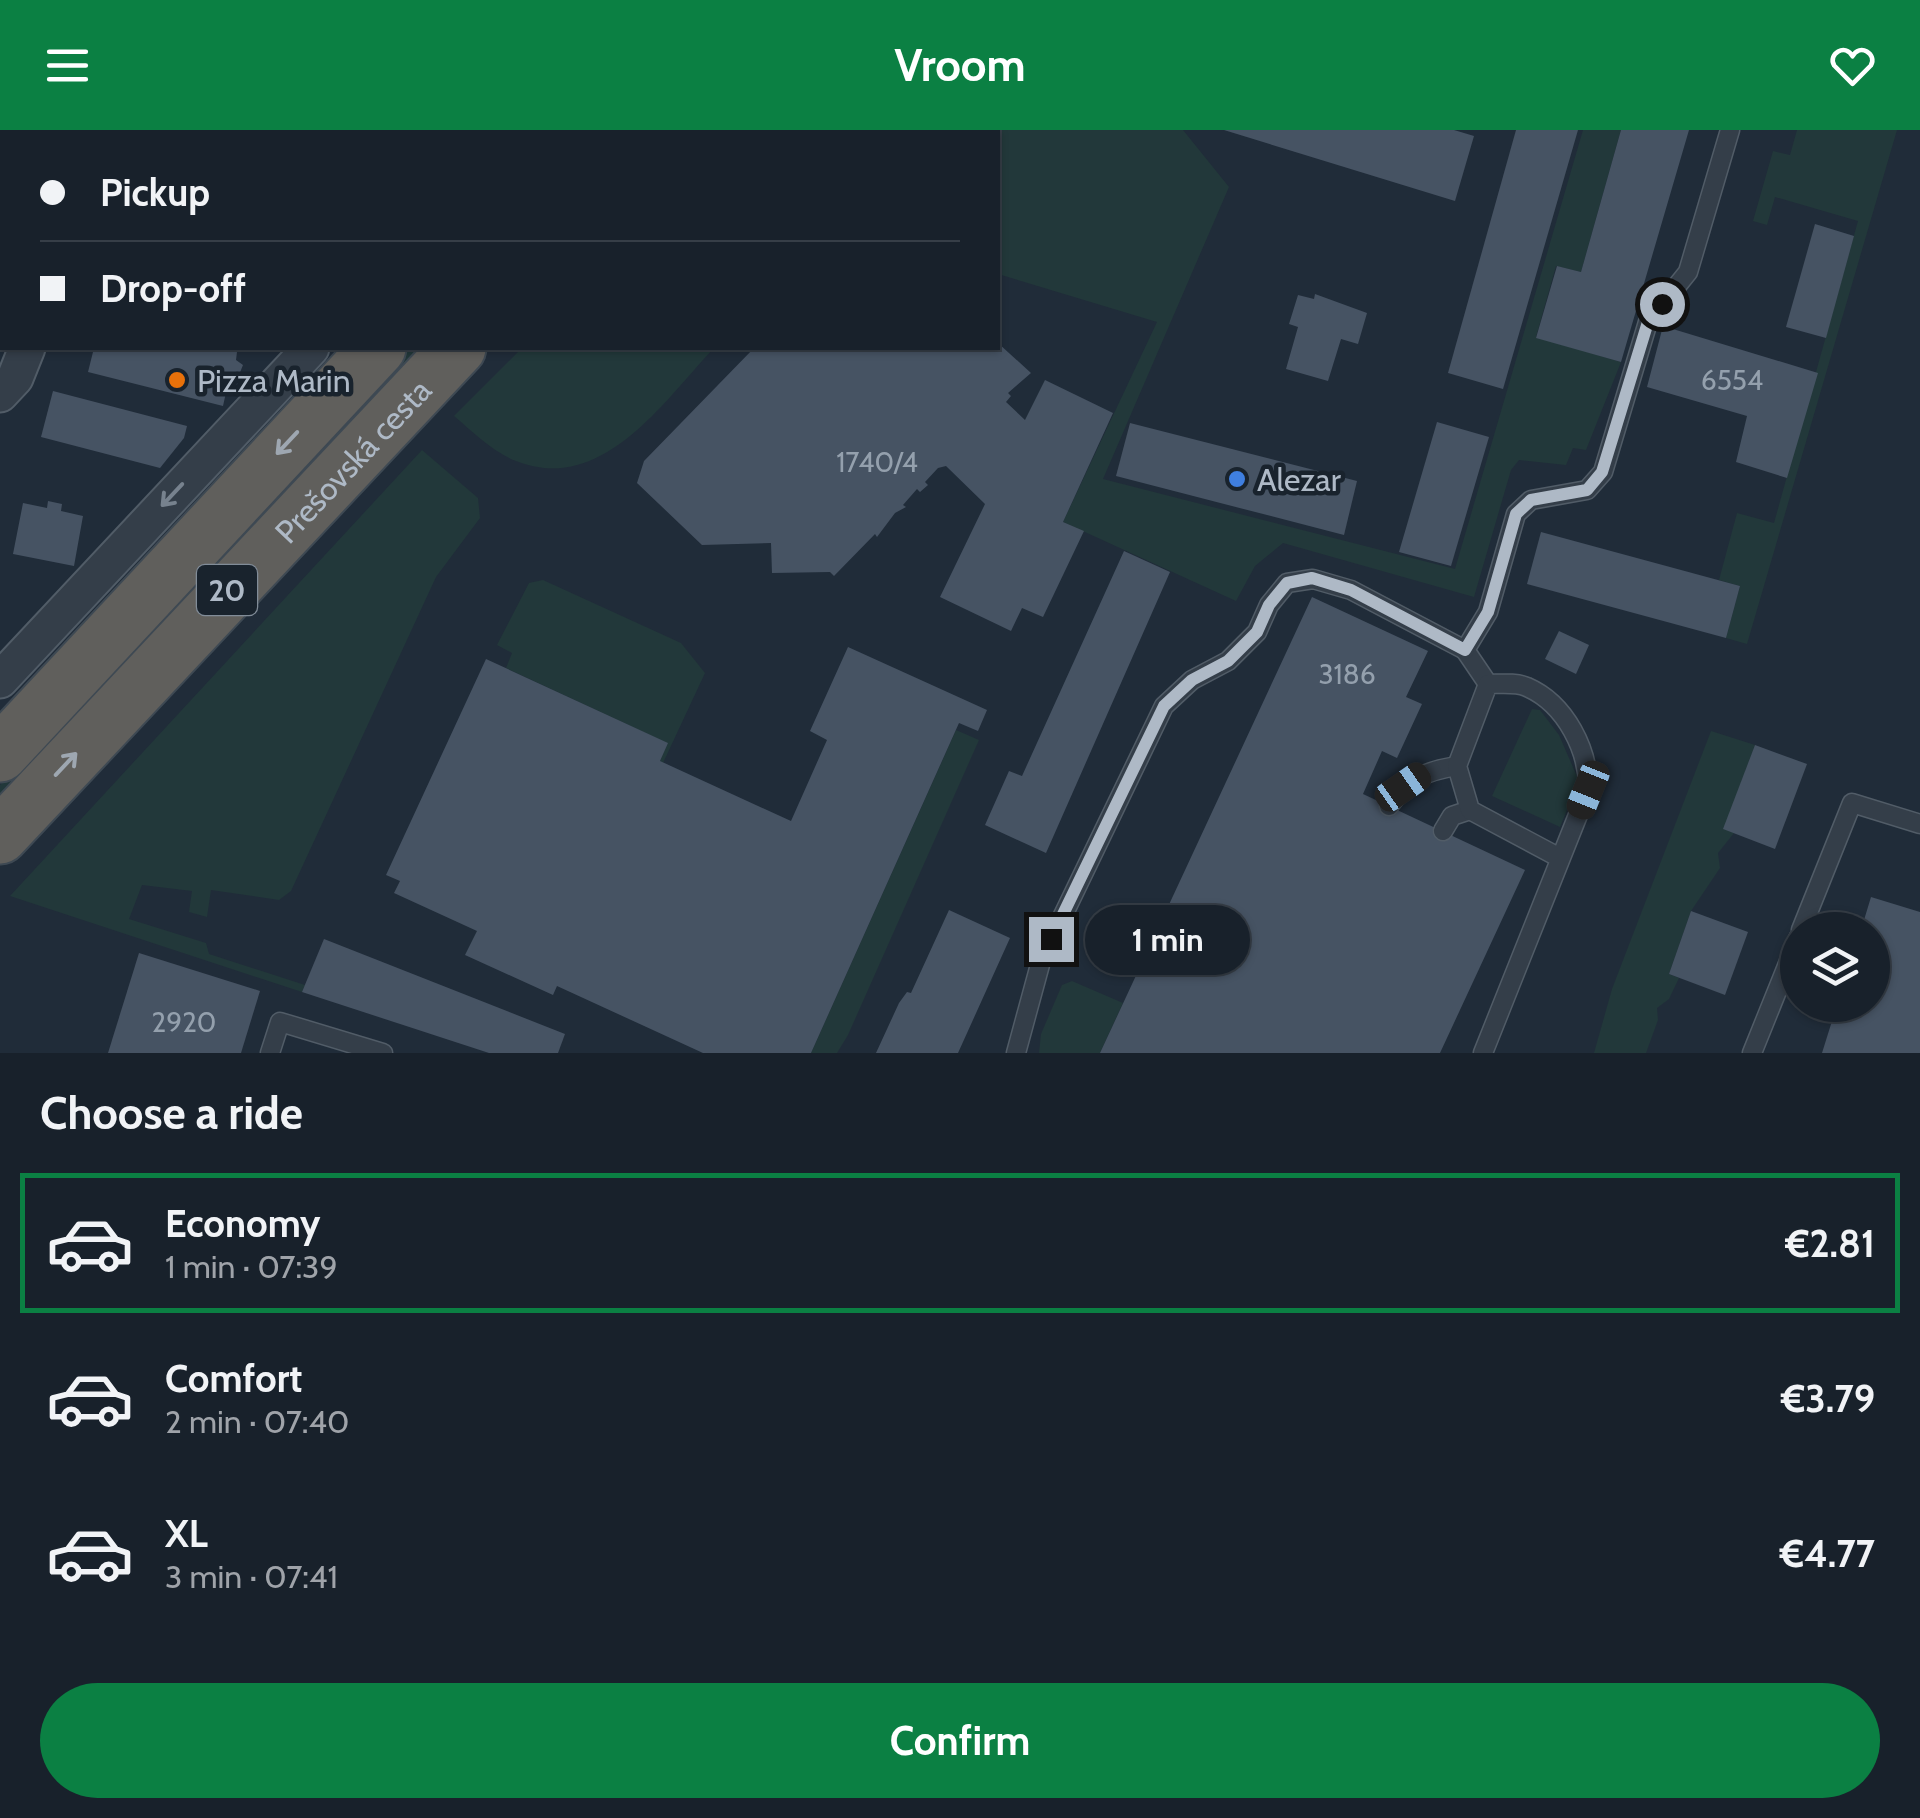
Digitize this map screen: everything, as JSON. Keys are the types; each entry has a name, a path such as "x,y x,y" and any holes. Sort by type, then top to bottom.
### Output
{"highway":[{"name":"Prešovská cesta","path":"0,754 376,350"},
{"name":"Prešovská cesta","path":"0,836 456,350"}],"street":[{"path":"0,394 15,378 25,350"},
{"path":"0,680 309,350"}],"lane":[{"path":"1465,650 1488,612 1516,514 1531,500 1587,490 1602,472 1648,322 1688,272 1730,130"},
{"path":"1016,1053 1041,960 1164,706 1192,680 1228,661 1257,632 1269,605 1287,583 1312,578 1351,590 1465,650 1488,684"},
{"path":"1488,684 1457,766 1470,810 1560,858"},
{"path":"1483,1053 1588,790 1589,761 1560,712 1526,686 1488,684"},
{"path":"1390,806 1403,787 1426,770 1457,766"},
{"path":"1808,912 1852,803 1920,824"},
{"path":"1444,831 1452,816 1470,810"},
{"path":"1752,1053 1780,984"},
{"path":"270,1053 280,1022 383,1053"}],"green space":[{"path":"1000,130 1183,130 1229,187 1103,479 1455,569 1583,130 1621,130 1581,272 1556,266 1536,337 1621,362 1586,450 1573,448 1566,465 1519,460 1511,470 1474,597 1283,543 1255,566 1236,601 1063,522 1157,322 1000,275"},
{"path":"1797,130 1897,130 1747,644 1726,638 1740,586 1719,580 1737,513 1774,523 1858,221 1775,197 1767,225 1753,221 1773,151 1790,155"},
{"path":"408,350 429,350 0,807 0,785"},
{"path":"520,350 712,350 628,438 603,455 576,465 547,468 516,461 483,441 454,416"},
{"path":"422,450 478,498 480,518 436,577 291,891 279,900 211,890 207,917 189,912 192,891 142,885 129,919 206,943 209,954 305,985 302,992 10,896"},
{"path":"543,580 681,643 705,673 663,763 660,761 667,743 506,668 512,653 497,645 529,583"},
{"path":"1532,709 1540,710 1559,735 1579,781 1560,827 1492,796"},
{"path":"956,730 979,740 848,1035 837,1053 811,1053"},
{"path":"1711,731 1755,745 1724,829 1734,833 1718,853 1720,868 1691,911 1669,974 1679,978 1669,999 1657,1008 1658,1020 1646,1053 1594,1053 1612,989"},
{"path":"1072,981 1123,1003 1100,1053 1039,1053 1041,1034 1062,985"}],"building":[{"path":"1224,130 1454,130 1474,136 1455,201"},
{"path":"1516,130 1578,130 1503,389 1448,373"},
{"path":"1621,130 1689,130 1621,362 1536,338 1557,266 1581,272"},
{"path":"1815,224 1854,236 1826,338 1786,327"},
{"path":"1315,294 1367,313 1358,344 1341,339 1328,381 1286,369 1298,327 1289,324 1298,295 1314,299"},
{"path":"1663,326 1818,373 1787,478 1736,462 1747,416 1647,387"},
{"path":"1000,345 1031,373 1008,393 1011,396 1006,402 1025,420 1045,380 1113,413 1063,522 1084,531 1043,617 1022,608 1011,631 940,597 985,504 946,466 938,468 925,482 928,485 920,492 917,489 903,505 906,507 895,513 877,537 875,534 834,576 830,572 772,573 771,543 702,545 637,483 644,461 752,350 1000,350"},
{"name":"Pizza Marin","path":"94,350 228,350 237,352 236,360 243,365 233,390 227,388 223,406 88,372"},
{"path":"53,391 187,426 184,438 160,468 41,437"},
{"path":"1437,422 1489,437 1451,566 1399,552"},
{"name":"Alezar","path":"1130,423 1357,481 1344,535 1116,476"},
{"path":"48,501 62,504 61,511 83,516 74,566 13,554 23,503 47,508"},
{"path":"1541,532 1740,586 1726,638 1527,584"},
{"path":"1124,551 1170,572 1046,853 985,825 1009,771 1022,776"},
{"path":"1312,597 1428,651 1406,697 1422,704 1397,758 1382,751 1363,794 1525,870 1440,1053 1100,1053"},
{"path":"1559,631 1589,645 1576,674 1545,659"},
{"path":"848,647 987,710 978,731 959,723 811,1053 703,1053 557,986 553,995 465,955 477,931 394,893 400,881 386,875 486,659 668,743 660,761 791,821 827,740 810,731"},
{"path":"1755,745 1807,764 1775,849 1723,829"},
{"path":"1871,897 1920,912 1920,1053 1822,1053 1832,1022 1890,1022 1890,912 1866,912"},
{"path":"949,910 1010,938 958,1053 876,1053 899,1003 907,992 911,993"},
{"path":"1691,911 1748,932 1725,995 1669,974"},
{"path":"324,939 565,1034 558,1053 489,1053 302,992"},
{"path":"139,953 260,991 241,1053 108,1053"}],"place":[{"name":"Pizza Marin","path":"177,380"},
{"name":"Alezar","path":"1237,479"}],"route":[{"path":"1051,939 1164,706 1192,680 1228,661 1257,632 1269,605 1287,583 1312,578 1351,590 1465,650 1488,612 1516,514 1531,500 1587,490 1602,472 1648,322 1662,304"}]}
